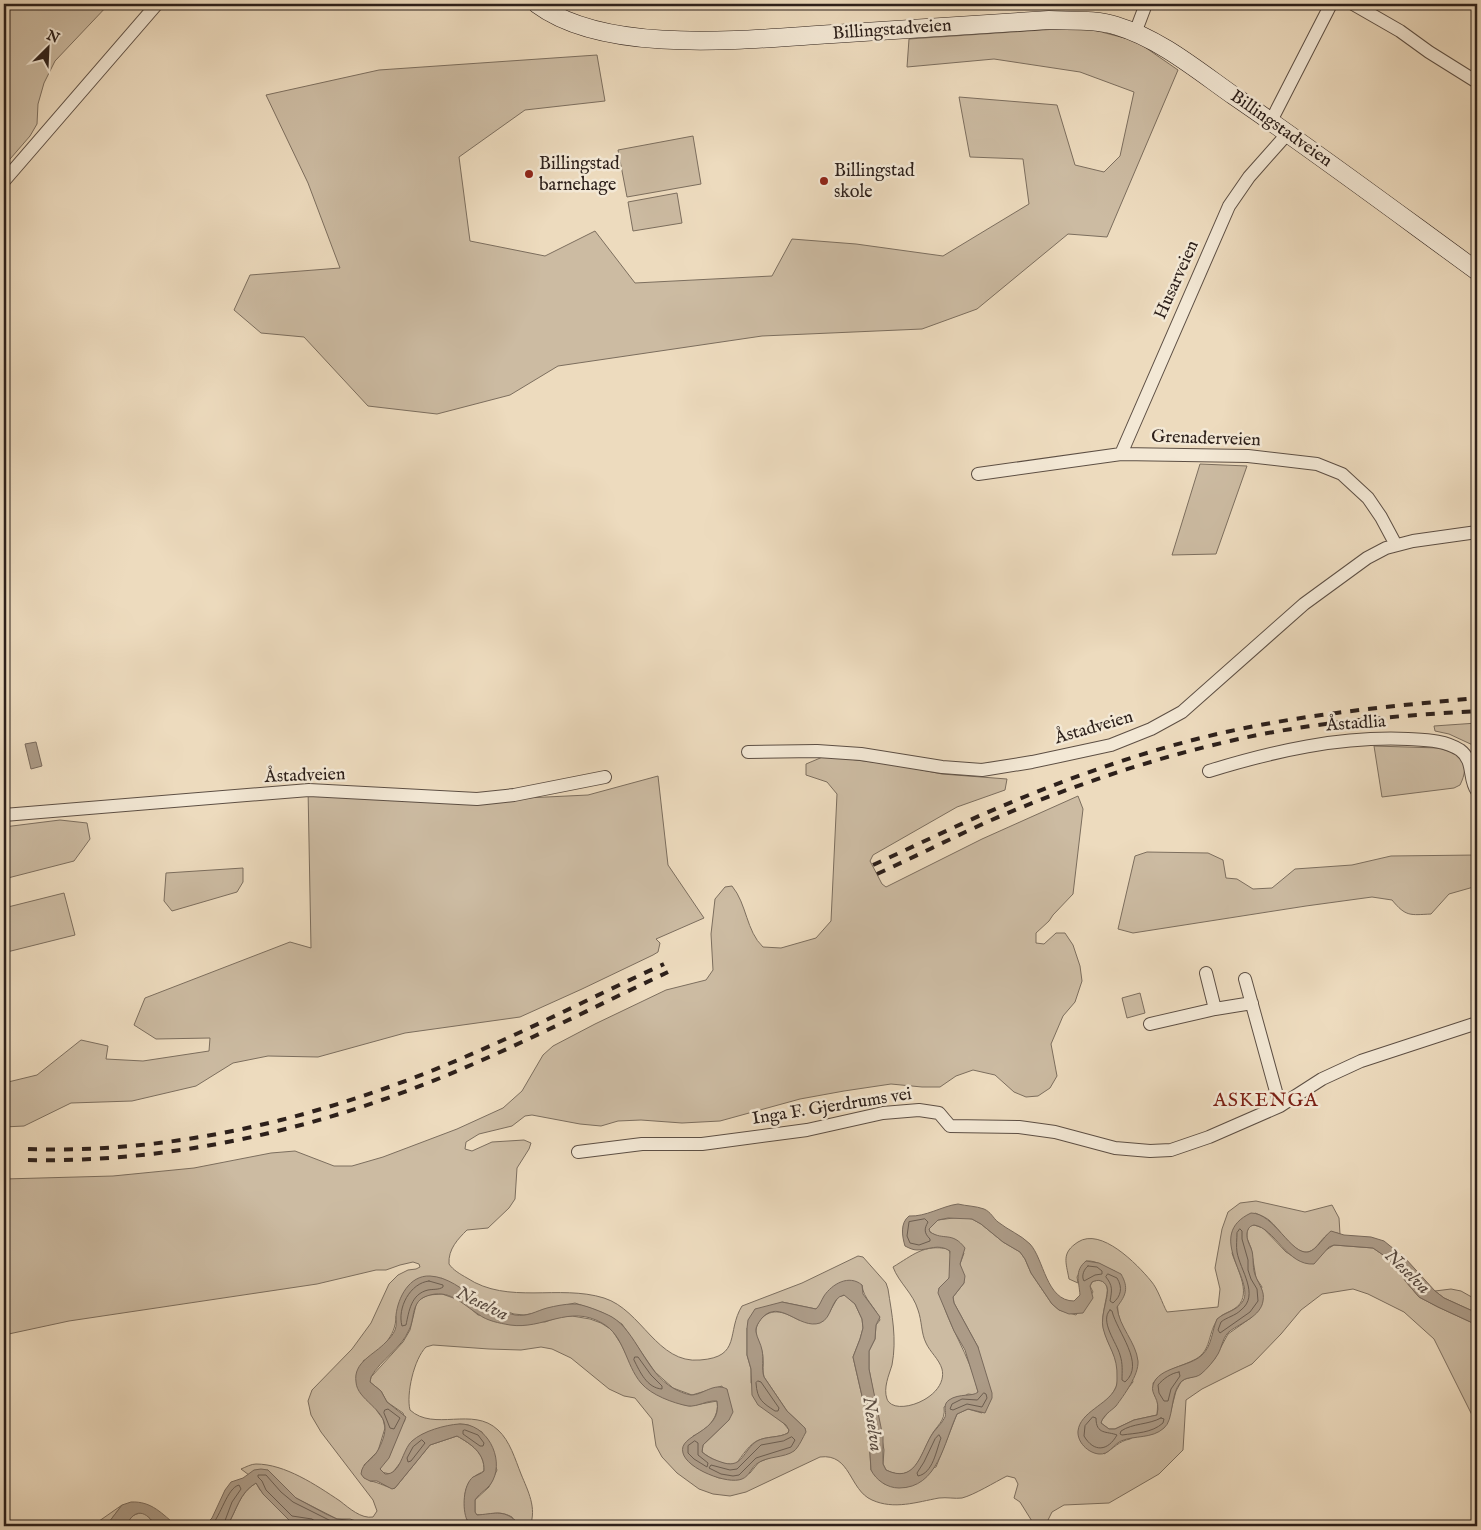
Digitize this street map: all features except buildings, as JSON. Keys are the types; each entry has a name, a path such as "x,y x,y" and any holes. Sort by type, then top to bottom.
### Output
{"main road":[{"name":"Billingstadveien","path":"537,4 549,12 583,27 618,35 680,40 752,38 1049,20 1116,25 1164,48 1288,133 1477,270"}],"street":[{"path":"4,181 157,4"},
{"path":"1135,33 1146,4"},
{"path":"1270,121 1330,4"},
{"path":"1353,4 1400,31 1477,82"},
{"name":"Husarveien","path":"1121,454 1229,206 1249,176 1288,133"},
{"name":"Grenaderveien","path":"978,474 1121,454 1248,456 1317,464 1342,474 1368,498 1396,545"},
{"name":"Åstadveien","path":"748,752 817,751 861,754 942,767 982,770 1032,762 1111,744 1151,729 1182,712 1330,584 1367,558 1396,545 1434,537 1477,532"},
{"name":"Åstadlia","path":"1209,772 1287,750 1325,742 1373,738 1429,740 1452,746 1465,754 1470,762 1472,782 1477,792"},
{"name":"Åstadveien","path":"4,815 310,790 477,799 514,795 605,777"},
{"path":"1206,973 1215,1009"},
{"path":"1245,979 1280,1106"},
{"path":"1150,1024 1215,1009 1252,1003"},
{"name":"Inga F. Gjerdrums vei","path":"578,1152 642,1144 702,1144 807,1130 884,1113 919,1110 939,1113 950,1126 1028,1128 1055,1132 1115,1148 1150,1151 1170,1150 1209,1137 1280,1106 1322,1079 1361,1061 1477,1023"}],"shaded area":[{"path":"4,4 109,4 55,61 44,83 38,104 37,124 30,136 4,166"},
{"path":"1057,29 1090,29 1136,41 1178,70 1107,237 1068,234 977,309 922,329 762,336 558,366 510,395 437,414 368,406 304,337 261,333 234,310 250,275 340,268 308,183 266,95 379,70 597,55 605,101 525,110 459,157 470,241 545,256 595,231 635,283 772,276 792,239 856,244 943,256 1029,204 1023,159 970,157 959,97 1057,105 1075,165 1104,172 1120,156 1134,92 1080,72 994,59 907,67 909,39"},
{"path":"693,136 701,184 627,197 618,150"},
{"path":"677,193 682,223 633,231 628,202"},
{"path":"1200,464 1247,466 1216,554 1172,555"},
{"path":"1477,723 1477,747 1449,734 1435,731 1434,726"},
{"path":"1374,746 1439,748 1447,750 1462,760 1464,765 1460,785 1454,788 1382,797"},
{"path":"825,756 897,765 942,774 1007,779 1005,790 957,807 873,855 870,861 882,884 886,887 982,839 1078,796 1083,809 1073,894 1036,933 1036,943 1044,944 1056,933 1065,933 1073,945 1080,966 1082,981 1075,1002 1063,1016 1051,1044 1057,1076 1050,1088 1038,1096 1026,1097 1014,1092 995,1075 973,1070 956,1076 940,1087 891,1084 844,1091 800,1099 720,1121 682,1123 641,1120 618,1121 601,1126 532,1115 525,1116 512,1126 479,1134 466,1142 465,1149 472,1151 492,1142 524,1140 531,1143 517,1168 515,1199 509,1208 488,1228 467,1230 452,1249 449,1264 467,1278 499,1291 587,1294 604,1298 617,1304 629,1313 672,1354 685,1359 700,1360 713,1358 722,1354 728,1348 737,1316 742,1306 802,1283 858,1256 863,1257 886,1283 888,1289 894,1346 892,1365 886,1386 887,1399 892,1404 909,1406 930,1396 937,1389 942,1379 942,1369 924,1339 916,1304 893,1267 925,1249 948,1249 951,1259 950,1275 947,1281 939,1288 947,1315 975,1378 978,1392 976,1395 968,1394 944,1407 942,1420 932,1434 919,1460 910,1471 903,1474 896,1473 886,1470 883,1464 884,1450 869,1369 869,1351 875,1339 876,1325 880,1320 865,1295 862,1285 824,1297 816,1309 782,1302 747,1328 747,1355 751,1369 751,1383 789,1430 785,1435 763,1439 752,1444 736,1464 727,1464 702,1452 703,1445 729,1420 722,1386 692,1395 673,1388 655,1372 622,1324 601,1312 575,1303 536,1313 514,1314 484,1304 441,1278 396,1316 393,1330 386,1343 363,1361 377,1411 383,1419 385,1428 378,1451 364,1465 370,1481 395,1488 430,1445 457,1436 480,1454 484,1465 484,1471 475,1476 467,1486 465,1509 468,1520 484,1526 370,1526 350,1519 337,1519 296,1498 268,1470 249,1475 241,1469 256,1464 289,1471 321,1488 355,1512 373,1517 377,1511 373,1500 321,1432 311,1415 308,1401 312,1390 352,1349 371,1323 389,1284 398,1275 420,1267 419,1264 413,1262 386,1270 376,1270 317,1284 69,1321 4,1335 4,1179 113,1176 194,1168 271,1153 295,1151 334,1166 352,1166 383,1157 457,1129 503,1108 522,1091 543,1055 553,1046 666,990 706,980 713,970 711,934 715,899 725,887 732,886 737,893 753,933 763,947 781,948 816,938 831,921 837,794 827,782 806,775 806,764"},
{"path":"658,776 668,865 704,918 656,939 660,943 658,952 653,955 520,1017 405,1033 318,1057 268,1056 233,1063 196,1086 132,1101 71,1103 24,1126 4,1127 4,1083 37,1075 81,1040 108,1046 106,1059 143,1061 209,1051 210,1038 156,1039 134,1025 145,998 290,942 311,948 308,788 464,801 588,795"},
{"path":"60,820 87,823 90,839 74,861 4,879 4,827"},
{"path":"1147,852 1208,853 1223,860 1226,878 1237,879 1253,889 1272,888 1295,869 1352,865 1391,856 1477,855 1477,886 1449,894 1431,914 1409,914 1401,910 1392,900 1372,897 1133,933 1118,929 1135,856"},
{"path":"243,868 243,882 237,892 172,911 164,901 166,873"},
{"path":"64,893 75,935 7,952 4,940 4,908"},
{"path":"1140,993 1145,1013 1127,1018 1122,998"},
{"path":"1256,1201 1305,1212 1332,1205 1339,1218 1340,1234 1329,1234 1309,1252 1304,1252 1294,1247 1269,1220 1255,1213 1232,1253 1242,1282 1243,1297 1240,1304 1218,1319 1213,1327 1207,1347 1201,1355 1190,1362 1167,1371 1153,1383 1155,1396 1158,1400 1157,1415 1134,1420 1115,1429 1109,1429 1101,1423 1102,1420 1133,1382 1118,1312 1115,1271 1094,1262 1086,1261 1077,1277 1078,1283 1069,1279 1066,1258 1069,1250 1078,1242 1087,1239 1097,1239 1108,1243 1128,1257 1151,1281 1167,1312 1218,1307 1220,1289 1215,1268 1222,1229 1228,1212 1240,1203"},
{"path":"961,1217 972,1219 981,1224 1003,1242 1020,1252 1031,1273 1052,1304 1059,1310 1076,1315 1093,1292 1090,1286 1092,1282 1101,1281 1105,1283 1107,1290 1103,1325 1117,1363 1118,1379 1111,1396 1086,1416 1104,1454 1170,1414 1176,1391 1181,1382 1199,1375 1214,1360 1228,1334 1252,1317 1262,1287 1256,1278 1251,1248 1247,1238 1247,1231 1250,1226 1254,1225 1263,1228 1286,1252 1299,1260 1334,1245 1373,1248 1389,1259 1419,1297 1477,1325 1477,1425 1434,1339 1404,1312 1368,1294 1353,1289 1322,1294 1301,1310 1252,1364 1202,1389 1186,1400 1183,1450 1159,1474 1109,1503 1064,1505 1052,1512 1047,1526 1035,1526 1020,1502 1014,1498 1018,1484 1015,1478 1007,1476 962,1498 939,1498 897,1505 880,1503 864,1495 844,1466 830,1457 820,1457 746,1492 730,1496 713,1494 699,1489 677,1473 662,1457 656,1446 652,1419 635,1398 624,1396 609,1389 571,1358 552,1349 541,1347 521,1350 433,1345 426,1347 415,1368 409,1395 410,1410 420,1416 442,1420 477,1420 488,1423 502,1434 512,1450 531,1500 533,1513 530,1526 516,1526 512,1517 506,1514 475,1514 475,1500 489,1487 497,1470 482,1432 468,1425 460,1424 423,1434 393,1472 390,1474 381,1472 380,1467 389,1457 405,1420 403,1413 387,1402 381,1391 370,1382 371,1377 403,1342 410,1330 419,1300 428,1295 442,1294 462,1301 478,1315 545,1322 559,1317 572,1316 590,1319 612,1330 629,1360 681,1404 690,1406 717,1401 714,1418 708,1427 693,1436 690,1463 719,1478 750,1473 759,1462 797,1447 805,1428 787,1411 764,1377 763,1355 756,1331 760,1320 769,1313 774,1312 784,1313 799,1320 829,1313 838,1297 845,1295 855,1304 862,1319 863,1328 853,1357 868,1422 871,1470 884,1484 936,1467 957,1414 968,1409 982,1413 978,1347 954,1303 953,1297 964,1283 960,1264 964,1253 930,1232 929,1229 938,1220"},
{"path":"1451,1289 1461,1291 1477,1300 1477,1313 1444,1298 1435,1291"},
{"path":"256,1483 260,1490 283,1514 300,1523 322,1526 227,1526 242,1497"},
{"path":"122,1505 106,1526 92,1526"},
{"path":"142,1513 146,1514 156,1526 126,1526 132,1517"}],"water":[{"path":"36,742 42,766 31,769 25,744"},
{"name":"Neselva","path":"958,1204 986,1210 998,1222 1030,1244 1051,1287 1065,1299 1074,1301 1080,1295 1079,1272 1086,1261 1099,1263 1121,1274 1126,1287 1123,1299 1117,1307 1118,1314 1137,1354 1138,1367 1127,1391 1102,1420 1101,1423 1109,1429 1115,1429 1134,1420 1157,1415 1158,1405 1152,1388 1156,1379 1161,1374 1197,1359 1202,1355 1210,1343 1217,1319 1238,1307 1243,1301 1245,1292 1231,1245 1232,1233 1238,1222 1251,1213 1267,1220 1295,1247 1302,1251 1311,1251 1331,1231 1344,1235 1371,1237 1384,1241 1405,1258 1435,1291 1444,1298 1477,1313 1477,1325 1419,1297 1389,1259 1373,1248 1334,1245 1329,1247 1314,1264 1305,1263 1296,1259 1262,1228 1253,1225 1247,1231 1247,1235 1252,1251 1255,1274 1263,1294 1263,1301 1259,1311 1228,1333 1216,1357 1199,1376 1185,1379 1180,1383 1175,1394 1169,1419 1164,1428 1154,1434 1121,1441 1106,1453 1099,1454 1091,1452 1081,1443 1078,1431 1080,1424 1088,1414 1111,1395 1117,1385 1116,1363 1102,1323 1108,1290 1106,1285 1101,1281 1092,1282 1090,1286 1093,1298 1083,1313 1069,1314 1059,1310 1052,1304 1031,1273 1020,1252 972,1219 948,1218 938,1220 929,1229 935,1235 956,1240 965,1248 960,1264 965,1276 964,1283 953,1297 954,1303 978,1347 992,1398 985,1413 968,1409 957,1414 938,1462 923,1480 912,1486 890,1487 879,1480 871,1470 868,1422 853,1357 863,1328 862,1319 855,1304 844,1295 836,1300 827,1317 820,1323 812,1324 776,1311 762,1318 756,1328 762,1350 764,1377 787,1411 805,1428 806,1432 794,1451 762,1461 745,1478 736,1480 718,1478 700,1470 686,1459 683,1453 683,1447 687,1441 707,1427 713,1420 717,1412 717,1401 688,1406 669,1401 650,1391 636,1376 616,1335 602,1323 578,1316 522,1326 510,1325 485,1318 455,1298 442,1294 427,1296 418,1302 411,1325 401,1343 371,1377 370,1382 381,1391 387,1402 406,1417 389,1458 380,1469 385,1474 395,1471 409,1445 422,1434 447,1426 469,1425 478,1429 491,1443 496,1462 493,1480 475,1500 475,1512 477,1515 498,1513 507,1515 516,1521 516,1526 484,1526 467,1520 464,1504 465,1491 473,1477 484,1471 484,1465 480,1454 457,1436 430,1445 395,1488 392,1489 377,1481 370,1481 361,1474 363,1467 379,1448 385,1429 381,1416 358,1388 356,1375 358,1369 365,1359 381,1347 393,1334 396,1326 397,1308 406,1289 416,1279 430,1276 449,1281 485,1304 515,1315 573,1304 599,1311 620,1323 655,1373 673,1388 691,1395 718,1387 727,1389 733,1412 729,1420 703,1445 702,1452 715,1460 730,1464 739,1461 757,1441 784,1435 789,1430 786,1425 758,1405 752,1395 751,1369 747,1355 747,1328 748,1320 755,1309 782,1302 816,1309 827,1292 836,1284 846,1280 857,1282 862,1285 863,1294 880,1317 876,1325 875,1339 869,1351 869,1369 883,1437 883,1464 886,1470 904,1473 910,1470 920,1459 932,1434 944,1420 947,1402 957,1396 978,1392 965,1350 954,1331 938,1293 939,1288 949,1278 950,1251 941,1247 911,1249 905,1246 903,1234 904,1222 909,1216 922,1215"},
{"path":"254,1470 268,1470 296,1498 326,1514 337,1519 357,1521 370,1526 322,1526 290,1521 263,1494 256,1483 242,1497 227,1526 204,1526 212,1518 225,1490 231,1482 243,1478"},
{"path":"131,1502 151,1506 177,1526 156,1526 148,1517 141,1513 133,1516 126,1526 106,1526 122,1505"}],"railway":[{"path":"873,865 1046,788 1117,762 1189,741 1224,732 1296,719 1368,709 1477,698"},
{"path":"877,874 987,822 1031,804 1115,773 1172,756 1260,734 1322,724 1477,711"},
{"path":"28,1149 134,1146 239,1130 290,1118 392,1086 441,1067 525,1030 664,964"},
{"path":"28,1160 135,1156 188,1149 293,1127 345,1112 395,1095 473,1064 668,972"}],"place":[{"name":"Billingstad barnehage","path":"529,174"},
{"name":"Billingstad skole","path":"824,181"}],"district":[{"name":"ASKENGA","path":"1266,1100"}]}
